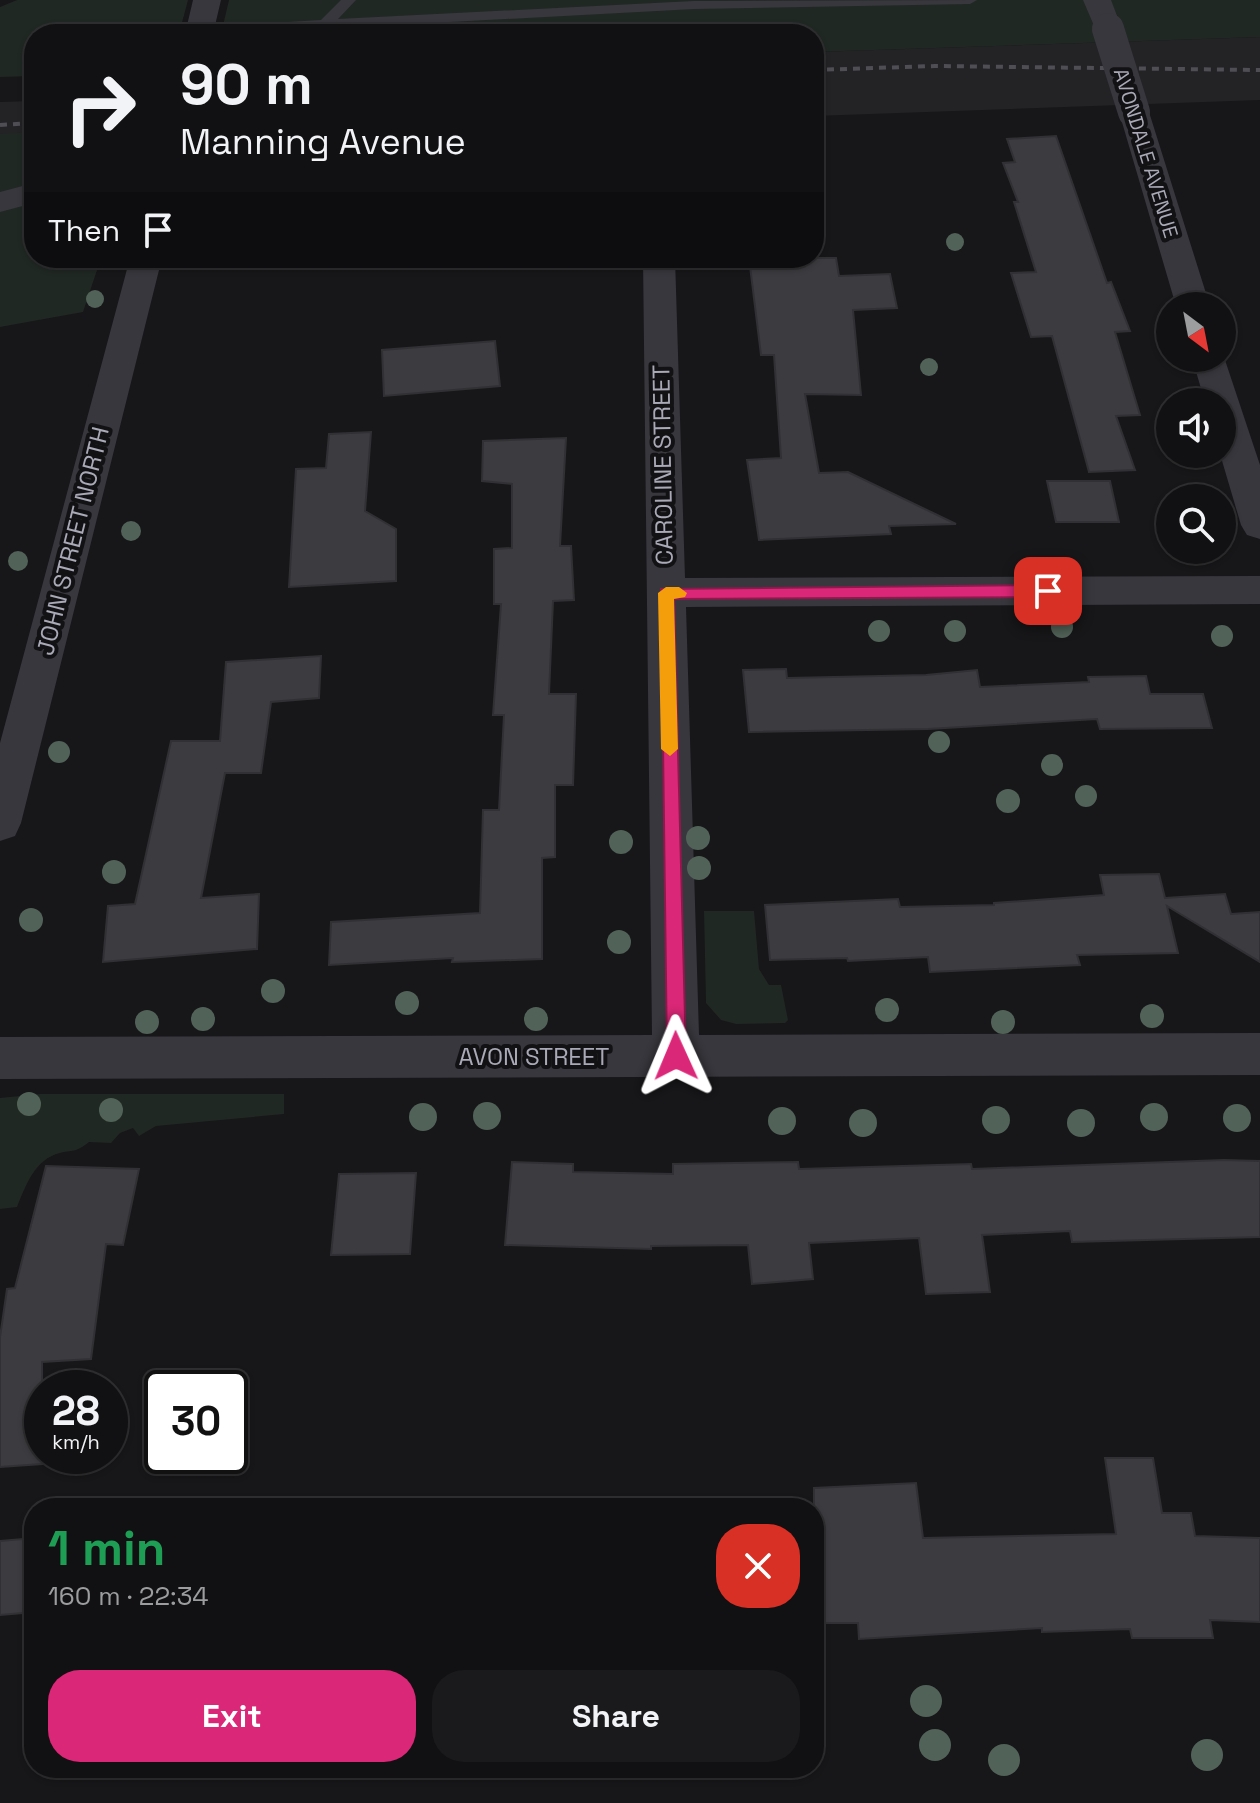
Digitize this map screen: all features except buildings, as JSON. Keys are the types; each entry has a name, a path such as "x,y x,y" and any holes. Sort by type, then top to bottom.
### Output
{"street":[{"path":"202,24 207,0"},
{"name":"AVONDALE AVENUE","path":"1097,0 1189,292"},
{"path":"0,202 24,196"},
{"name":"JOHN STREET NORTH","path":"0,823 143,268"},
{"name":"CAROLINE STREET","path":"659,268 676,1056"},
{"path":"1213,372 1260,525"},
{"path":"666,593 1260,590"},
{"name":"AVON STREET","path":"0,1058 1260,1054"}],"lane":[{"path":"325,24 349,0"},
{"path":"342,24 694,5 970,0"}],"shaded area":[{"path":"17,0 188,0 182,24 24,24 24,76 0,77 0,7"},
{"path":"229,0 1260,0 1260,37 824,52 824,24 223,24"},
{"path":"1260,37 1260,100 824,116 824,52"},
{"path":"24,101 24,150 0,151 0,102"},
{"path":"24,133 24,268 98,268 83,312 0,327 0,134"},
{"path":"704,911 754,911 759,969 769,985 781,985 788,1020 785,1023 736,1024 721,1020 706,1003"},
{"path":"40,1094 284,1094 284,1114 156,1126 139,1136 133,1128 120,1133 111,1143 89,1142 44,1161 32,1174 17,1207 0,1209 0,1098"}],"railway":[{"path":"824,70 935,66 1260,70"},
{"path":"0,125 24,124"}],"slow traffic":[{"path":"670,749 666,593 679,593"}],"route":[{"path":"676,1056 666,593 1048,591"}]}
